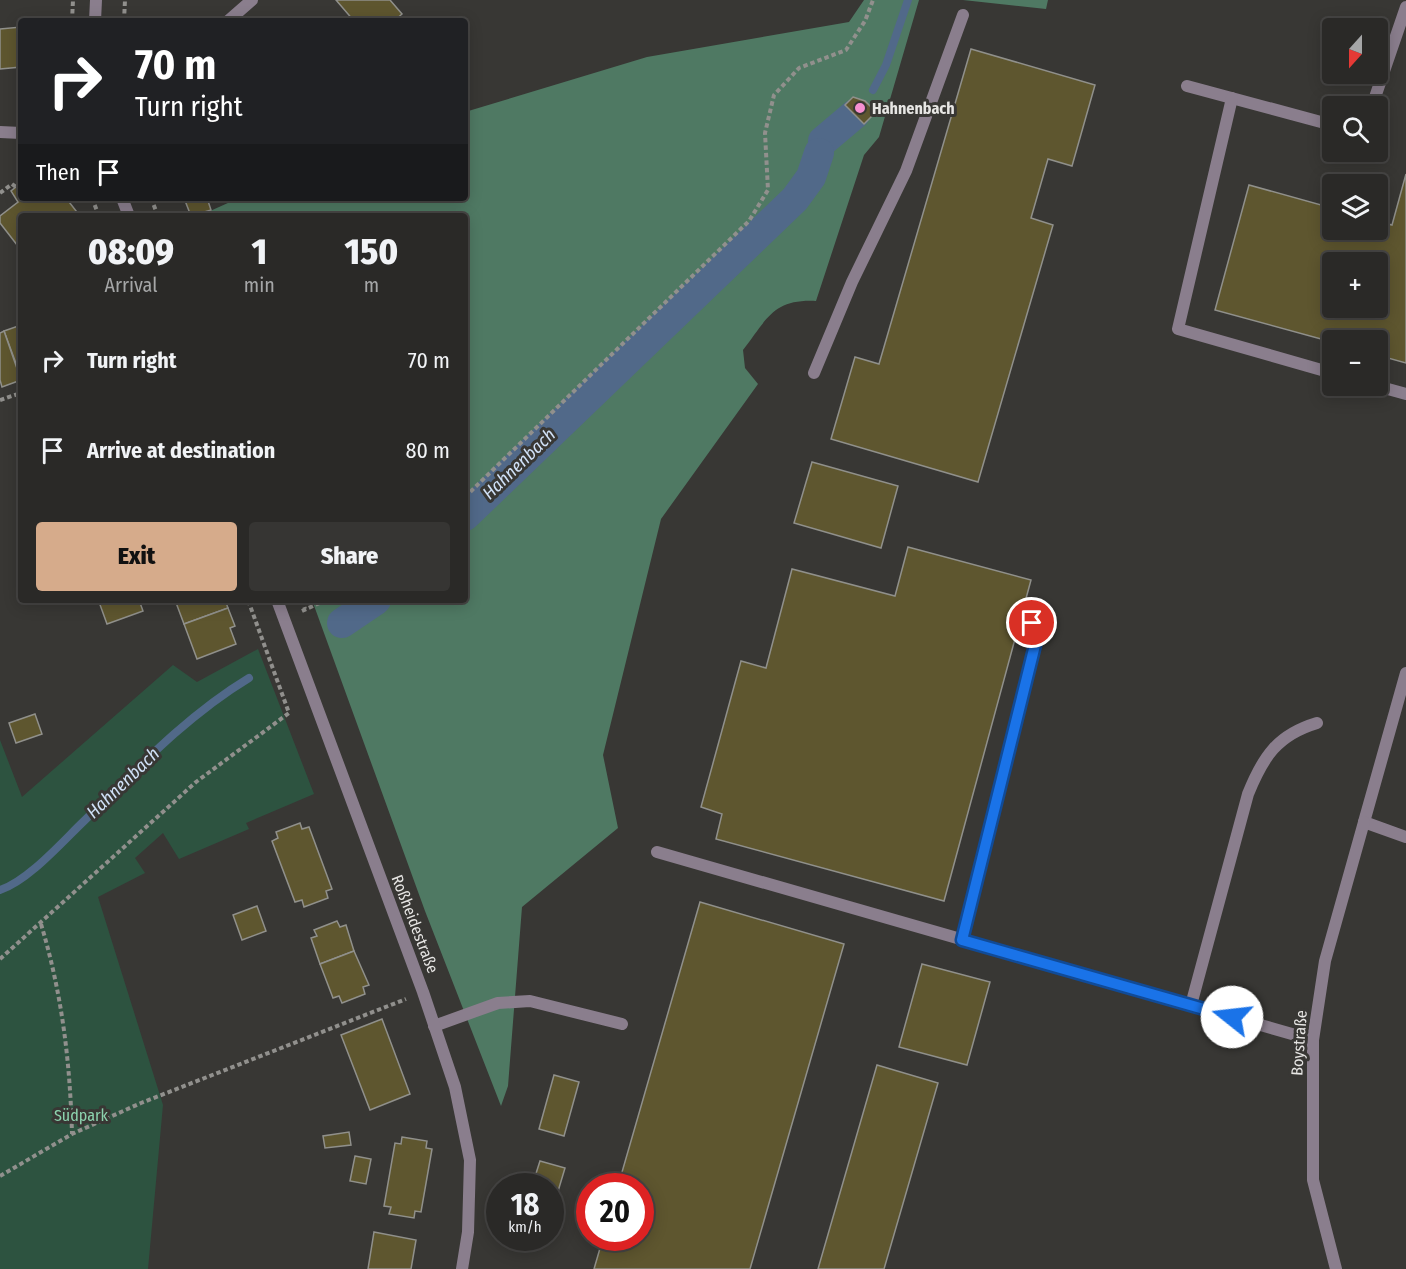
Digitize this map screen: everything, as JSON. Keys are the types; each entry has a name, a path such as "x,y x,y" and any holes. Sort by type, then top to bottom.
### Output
{"street":[{"path":"95,18 96,0"},
{"path":"231,18 252,0"},
{"path":"1375,96 1406,7"},
{"path":"814,373 852,282 906,171 963,15"},
{"path":"1187,86 1322,122"},
{"path":"1232,98 1178,329 1322,370"},
{"path":"0,132 18,133"},
{"path":"1388,389 1406,394"},
{"name":"Roßheidestraße","path":"278,603 423,992 455,1087 470,1160 468,1232 462,1269"},
{"path":"962,940 1037,637 1032,623"},
{"name":"Boystraße","path":"1336,1269 1313,1180 1313,1040 1325,961 1406,673"},
{"path":"1191,1005 1248,794 1259,767 1278,742 1317,723"},
{"path":"1364,822 1406,837"},
{"path":"657,852 1313,1040"},
{"path":"434,1026 498,1003 530,1001 622,1024"}],"path":[{"path":"72,18 73,0"},
{"path":"124,18 125,0"},
{"path":"468,494 749,221 768,190 765,134 774,94 800,68 846,50 865,21 873,0"},
{"path":"0,193 12,184 16,187"},
{"path":"0,400 18,394"},
{"path":"0,959 196,782 289,713 250,603"},
{"path":"303,603 305,609"},
{"path":"41,924 56,973 65,1022 71,1083 72,1134"},
{"path":"0,1176 72,1134 141,1103 423,992"}],"green space":[{"path":"864,0 919,0 879,137 864,155 816,301 790,303 780,307 765,320 743,350 745,368 758,384 661,519 603,755 618,828 522,907 508,1086 501,1106 425,911 313,603 468,603 468,213 206,213 232,201 468,201 468,111 647,57 849,22"},
{"path":"963,0 1048,0 1046,9"},
{"name":"Südpark","path":"258,649 314,794 246,823 249,829 179,859 163,833 135,858 145,873 98,897 163,1105 148,1269 0,1269 0,740 22,797 173,665 197,682"}],"building":[{"path":"336,0 390,0 402,14 397,18 351,18"},
{"path":"18,27 18,67 0,69 0,29"},
{"path":"971,49 1095,85 1072,166 1048,159 1031,218 1053,225 978,482 831,439 855,357 879,364"},
{"name":"Hahnenbach","path":"853,97 865,101 876,112 864,124 845,105"},
{"path":"1406,174 1406,363 1388,358 1388,330 1322,330 1322,339 1215,310 1249,185 1322,205 1322,240 1388,240 1388,224 1392,225"},
{"path":"18,185 18,201 68,201 78,213 18,213 18,246 0,223 0,216 18,202 11,191"},
{"path":"185,201 208,201 211,210 190,213"},
{"path":"18,326 18,369 4,331"},
{"path":"4,331 18,371 18,381 2,387 0,380 0,333"},
{"path":"812,462 898,486 881,548 794,523"},
{"path":"908,547 1031,580 944,901 716,839 722,814 701,807 741,661 766,668 792,569 895,596"},
{"path":"99,603 140,603 143,611 107,624"},
{"path":"176,603 226,603 228,608 184,624"},
{"path":"228,608 235,626 230,628 236,644 197,659 184,624"},
{"path":"35,714 42,734 16,743 9,723"},
{"path":"300,823 302,829 309,827 332,889 326,891 328,898 304,907 302,900 295,902 272,841 278,838 276,832"},
{"path":"700,902 844,944 750,1269 594,1269 599,1251 654,1251 654,1173 622,1173"},
{"path":"257,906 266,931 242,940 233,915"},
{"path":"337,921 340,927 346,925 354,951 320,964 311,938 317,936 314,930"},
{"path":"354,951 369,985 363,987 365,994 342,1003 339,996 333,998 320,964"},
{"path":"922,964 990,982 967,1065 899,1047"},
{"path":"382,1019 410,1094 370,1110 341,1035"},
{"path":"877,1065 938,1083 884,1269 818,1269"},
{"path":"554,1075 579,1082 564,1136 539,1129"},
{"path":"349,1132 351,1145 325,1148 323,1136"},
{"path":"402,1137 427,1141 426,1148 432,1149 421,1212 415,1211 414,1218 389,1214 391,1207 384,1206 395,1143 401,1144"},
{"path":"355,1156 371,1159 366,1184 350,1181"},
{"path":"540,1161 565,1168 564,1173 536,1173"},
{"path":"374,1232 416,1240 411,1269 368,1269"}],"waterway":[{"name":"Hahnenbach","path":"873,90 886,65 908,0"},
{"name":"Hahnenbach","path":"823,141 855,114"},
{"name":"Hahnenbach","path":"468,513 795,199 811,177 819,153"},
{"name":"Hahnenbach","path":"342,623 372,603"},
{"name":"Hahnenbach","path":"0,890 33,870 183,726 249,678"}],"place":[{"name":"Hahnenbach","path":"860,108"}],"route":[{"path":"1032,623 1037,637 962,940 1232,1017"}]}
